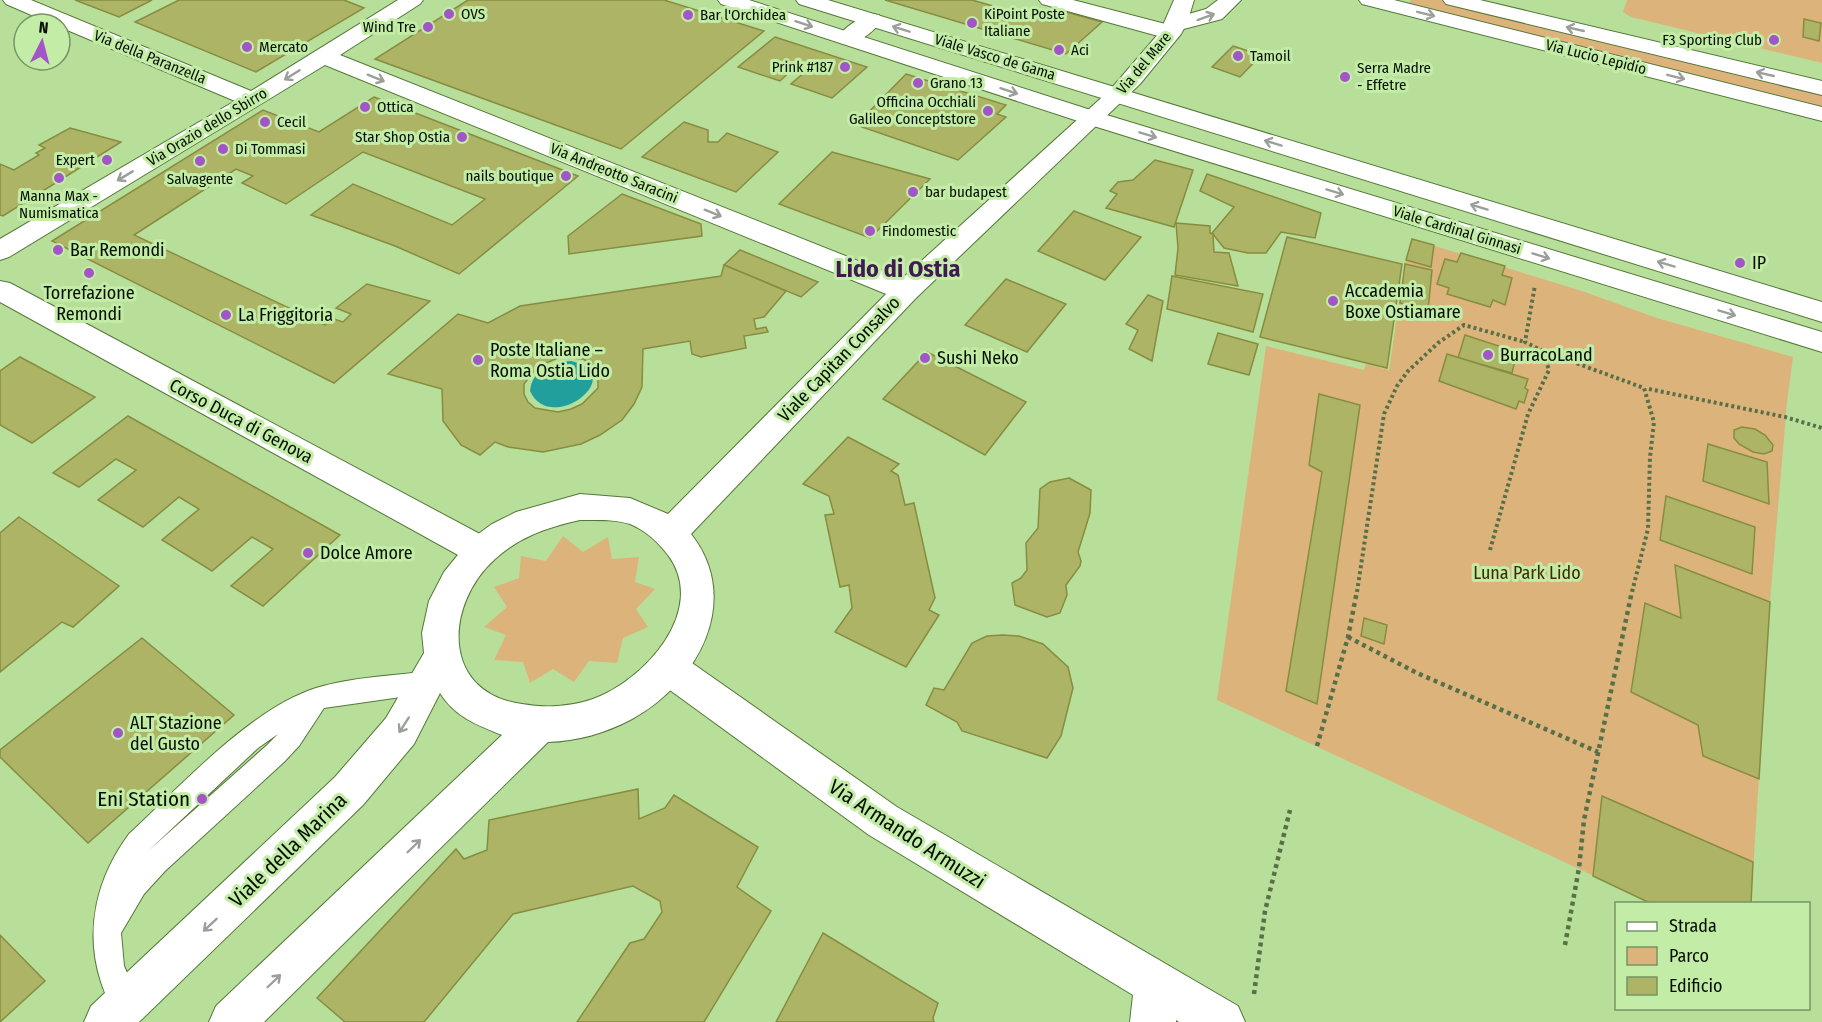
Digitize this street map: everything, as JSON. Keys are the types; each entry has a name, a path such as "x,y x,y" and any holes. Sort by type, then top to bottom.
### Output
{"street":[{"name":"Via della Paranzella","path":"13,0 254,100"},
{"name":"Via Orazio dello Sbirro","path":"0,251 254,100 413,0"},
{"name":"Viale Vasco de Gama","path":"728,0 1092,118"},
{"name":"Viale Vasco de Gama","path":"806,0 1118,94"},
{"path":"1049,0 1173,29 1214,14 1231,0"},
{"name":"Via del Mare","path":"1092,118 1139,72 1173,29 1184,0"},
{"name":"Via Lucio Lepidio","path":"1453,0 1822,88"},
{"name":"Via Lucio Lepidio","path":"1382,1 1822,114"},
{"path":"848,38 871,20"},
{"name":"Via Andreotto Saracini","path":"322,56 906,291"},
{"name":"Viale Cardinal Ginnasi","path":"1118,94 1822,312"},
{"name":"Viale Cardinal Ginnasi","path":"1092,118 1822,342"},
{"name":"Viale Capitan Consalvo","path":"671,533 906,291 1092,118"},
{"name":"Corso Duca di Genova","path":"0,290 481,551"},
{"path":"580,507 614,507 646,517 671,533 692,560 698,594 691,632 669,668 642,692 610,711 574,723 538,726 505,720 477,706 435,669 441,619 455,583 481,551 511,529 545,514 580,507"},
{"name":"Via Armando Armuzzi","path":"669,668 883,821 957,867 1154,1003 1238,1011"},
{"name":"Viale della Marina","path":"117,1013 349,791 400,731 435,669"},
{"path":"232,1022 538,726"}],"lane":[{"path":"117,1013 118,991 112,973 106,937 135,885 156,862 275,754 290,738 316,699 435,669"}],"path":[{"path":"1525,342 1536,276"},
{"path":"1317,746 1348,637 1361,569 1384,414 1407,371 1438,343 1464,325 1525,342 1543,351 1644,388 1654,422 1650,457 1648,529 1636,571 1584,820 1579,868 1565,945"},
{"path":"1490,550 1528,414 1549,370 1543,351"},
{"path":"1649,388 1785,417 1822,428"},
{"path":"1348,637 1417,673 1598,752"},
{"path":"1238,1011 1290,810"}],"green space":[{"path":"1411,0 1444,0 1822,92 1822,109 1407,6"},
{"name":"F3 Sporting Club","path":"1627,0 1822,0 1822,63 1631,17 1623,12"},
{"name":"Luna Park Lido","path":"1412,239 1582,291 1657,318 1793,357 1770,602 1751,902 1650,902 1217,700 1266,346 1364,370 1366,364 1389,370 1405,264"},
{"path":"563,536 583,552 608,537 612,559 639,557 635,582 655,589 636,609 648,627 623,638 617,663 589,661 574,682 553,669 530,683 523,662 494,660 506,635 484,627 507,607 494,587 519,578 521,556 546,561"}],"water":[{"path":"571,361 587,368 593,378 590,389 581,398 568,405 553,407 540,403 530,391 534,378 550,365"}],"building":[{"path":"75,0 152,0 119,17"},
{"name":"Mercato","path":"179,0 344,0 364,8 256,72 135,22"},
{"path":"468,0 664,0 764,31 621,149 375,59"},
{"path":"885,0 972,0 1050,22 1063,11 1102,22 1066,54"},
{"path":"1804,19 1821,23 1819,41 1803,37"},
{"path":"775,37 867,67 832,98 791,84 807,70 796,66 780,81 738,67"},
{"path":"1233,46 1261,55 1240,77 1212,67"},
{"path":"906,74 1006,105 997,114 1006,117 958,160 856,125"},
{"path":"374,97 578,176 459,274 395,246 311,215 353,184 452,225 485,199 363,152 286,204 242,183 253,176 236,169 134,235 325,325 334,319 343,322 351,314 336,308 367,284 430,301 334,383 52,241 263,110 319,132"},
{"path":"684,122 708,130 708,142 718,142 727,133 778,152 736,192 642,157"},
{"path":"70,128 121,142 3,216 0,215 0,164 14,170 39,155 36,153 45,148 39,145"},
{"path":"832,152 930,179 870,238 779,204"},
{"path":"1155,160 1193,170 1174,227 1106,208 1117,194 1110,191 1118,182 1133,180"},
{"path":"1207,174 1321,213 1315,238 1281,232 1266,253 1248,253 1224,248 1212,233 1234,207 1200,191"},
{"path":"622,194 701,224 702,236 569,254 568,236"},
{"path":"1074,211 1141,237 1105,280 1038,251"},
{"path":"1176,223 1210,226 1214,252 1229,253 1238,286 1175,275 1178,248"},
{"name":"Accademia Boxe Ostiamare","path":"1287,237 1402,264 1387,368 1260,337"},
{"path":"1412,239 1434,245 1431,267 1406,260"},
{"path":"740,250 818,282 801,297 724,265"},
{"path":"1461,253 1505,266 1502,275 1512,278 1505,305 1493,300 1490,307 1447,294 1449,288 1437,284 1445,259 1457,262"},
{"path":"1405,264 1432,270 1428,310 1400,303"},
{"name":"Poste Italiane – Roma Ostia Lido","path":"724,265 786,291 764,317 754,319 756,329 766,327 768,332 744,336 746,348 701,357 692,354 690,341 643,349 642,387 634,404 622,420 600,435 581,444 543,452 508,447 495,442 480,455 461,445 443,421 442,389 388,374 458,314 488,323 520,306 721,276","holes":["560,357 583,359 598,370 598,388 582,404 558,412 535,408 528,402 524,394 524,384 537,367"]},
{"path":"1172,276 1263,294 1253,332 1167,309"},
{"path":"1006,279 1066,304 1027,352 965,325"},
{"path":"1148,295 1163,301 1152,361 1129,349 1138,330 1126,324"},
{"path":"1218,333 1258,344 1249,375 1208,364"},
{"name":"BurracoLand","path":"1465,335 1517,352 1512,373 1458,358"},
{"path":"927,352 1026,402 985,455 883,399"},
{"path":"1447,354 1528,379 1525,388 1528,390 1524,403 1519,401 1516,409 1439,381"},
{"path":"20,357 95,397 32,443 0,425 0,371"},
{"path":"1319,394 1360,405 1317,704 1286,691 1322,472 1309,465"},
{"path":"128,416 340,535 263,606 231,586 273,549 252,537 212,571 162,540 199,509 179,497 143,527 98,500 136,470 116,459 79,487 53,473"},
{"path":"1742,427 1755,429 1765,435 1773,445 1772,451 1764,454 1753,452 1739,444 1734,438 1734,430"},
{"path":"848,437 899,464 891,471 898,475 905,505 914,503 935,598 929,610 939,615 906,667 835,632 852,608 849,585 840,587 825,515 834,514 829,496 803,484"},
{"path":"1708,444 1767,462 1769,504 1703,481"},
{"path":"1069,478 1091,490 1090,513 1078,552 1080,566 1066,585 1067,595 1060,613 1047,617 1015,605 1012,583 1021,578 1027,570 1026,543 1038,528 1040,489 1050,482"},
{"path":"1666,496 1755,527 1752,574 1660,540"},
{"path":"19,517 119,586 73,627 62,622 0,672 0,533"},
{"path":"1675,565 1770,602 1759,779 1703,756 1698,725 1631,692 1645,603 1681,618"},
{"path":"1364,618 1387,625 1384,644 1361,636"},
{"path":"987,636 1019,636 1043,644 1068,667 1073,688 1061,736 1047,758 962,731 957,722 926,705 934,688 944,690 972,643"},
{"name":"ALT Stazione del Gusto","path":"142,638 234,715 88,843 0,757 0,750"},
{"path":"638,789 639,819 665,808 674,795 758,847 737,887 771,911 704,1022 577,1022 630,943 644,939 662,912 660,901 633,886 513,914 424,1022 345,1022 317,998 456,849 464,859 487,850 489,820"},
{"path":"1602,796 1753,862 1751,902 1648,902 1593,876"},
{"path":"823,933 938,1003 933,1018 934,1022 776,1022"},
{"path":"0,935 45,981 0,1022"}],"place":[{"name":"OVS","path":"449,14"},
{"name":"Bar l'Orchidea","path":"688,15"},
{"name":"KiPoint Poste Italiane","path":"972,23"},
{"name":"Wind Tre","path":"428,27"},
{"name":"F3 Sporting Club","path":"1774,40"},
{"name":"Mercato","path":"247,47"},
{"name":"Aci","path":"1059,50"},
{"name":"Tamoil","path":"1238,56"},
{"name":"Prink #187","path":"845,67"},
{"name":"Serra Madre - Effetre","path":"1345,77"},
{"name":"Grano 13","path":"918,83"},
{"name":"Ottica","path":"365,107"},
{"name":"Officina Occhiali Galileo Conceptstore","path":"988,111"},
{"name":"Cecil","path":"265,122"},
{"name":"Star Shop Ostia","path":"462,137"},
{"name":"Di Tommasi","path":"223,149"},
{"name":"Expert","path":"107,160"},
{"name":"Salvagente","path":"200,161"},
{"name":"nails boutique","path":"566,176"},
{"name":"Manna Max - Numismatica","path":"59,178"},
{"name":"bar budapest","path":"913,192"},
{"name":"Findomestic","path":"870,231"},
{"name":"Bar Remondi","path":"58,250"},
{"name":"IP","path":"1740,263"},
{"name":"Torrefazione Remondi","path":"89,273"},
{"name":"Accademia Boxe Ostiamare","path":"1333,301"},
{"name":"La Friggitoria","path":"226,315"},
{"name":"BurracoLand","path":"1488,355"},
{"name":"Sushi Neko","path":"925,358"},
{"name":"Poste Italiane – Roma Ostia Lido","path":"478,360"},
{"name":"Dolce Amore","path":"308,553"},
{"name":"ALT Stazione del Gusto","path":"118,733"},
{"name":"Eni Station","path":"202,799"}],"district":[{"name":"Lido di Ostia","path":"898,269"}]}
